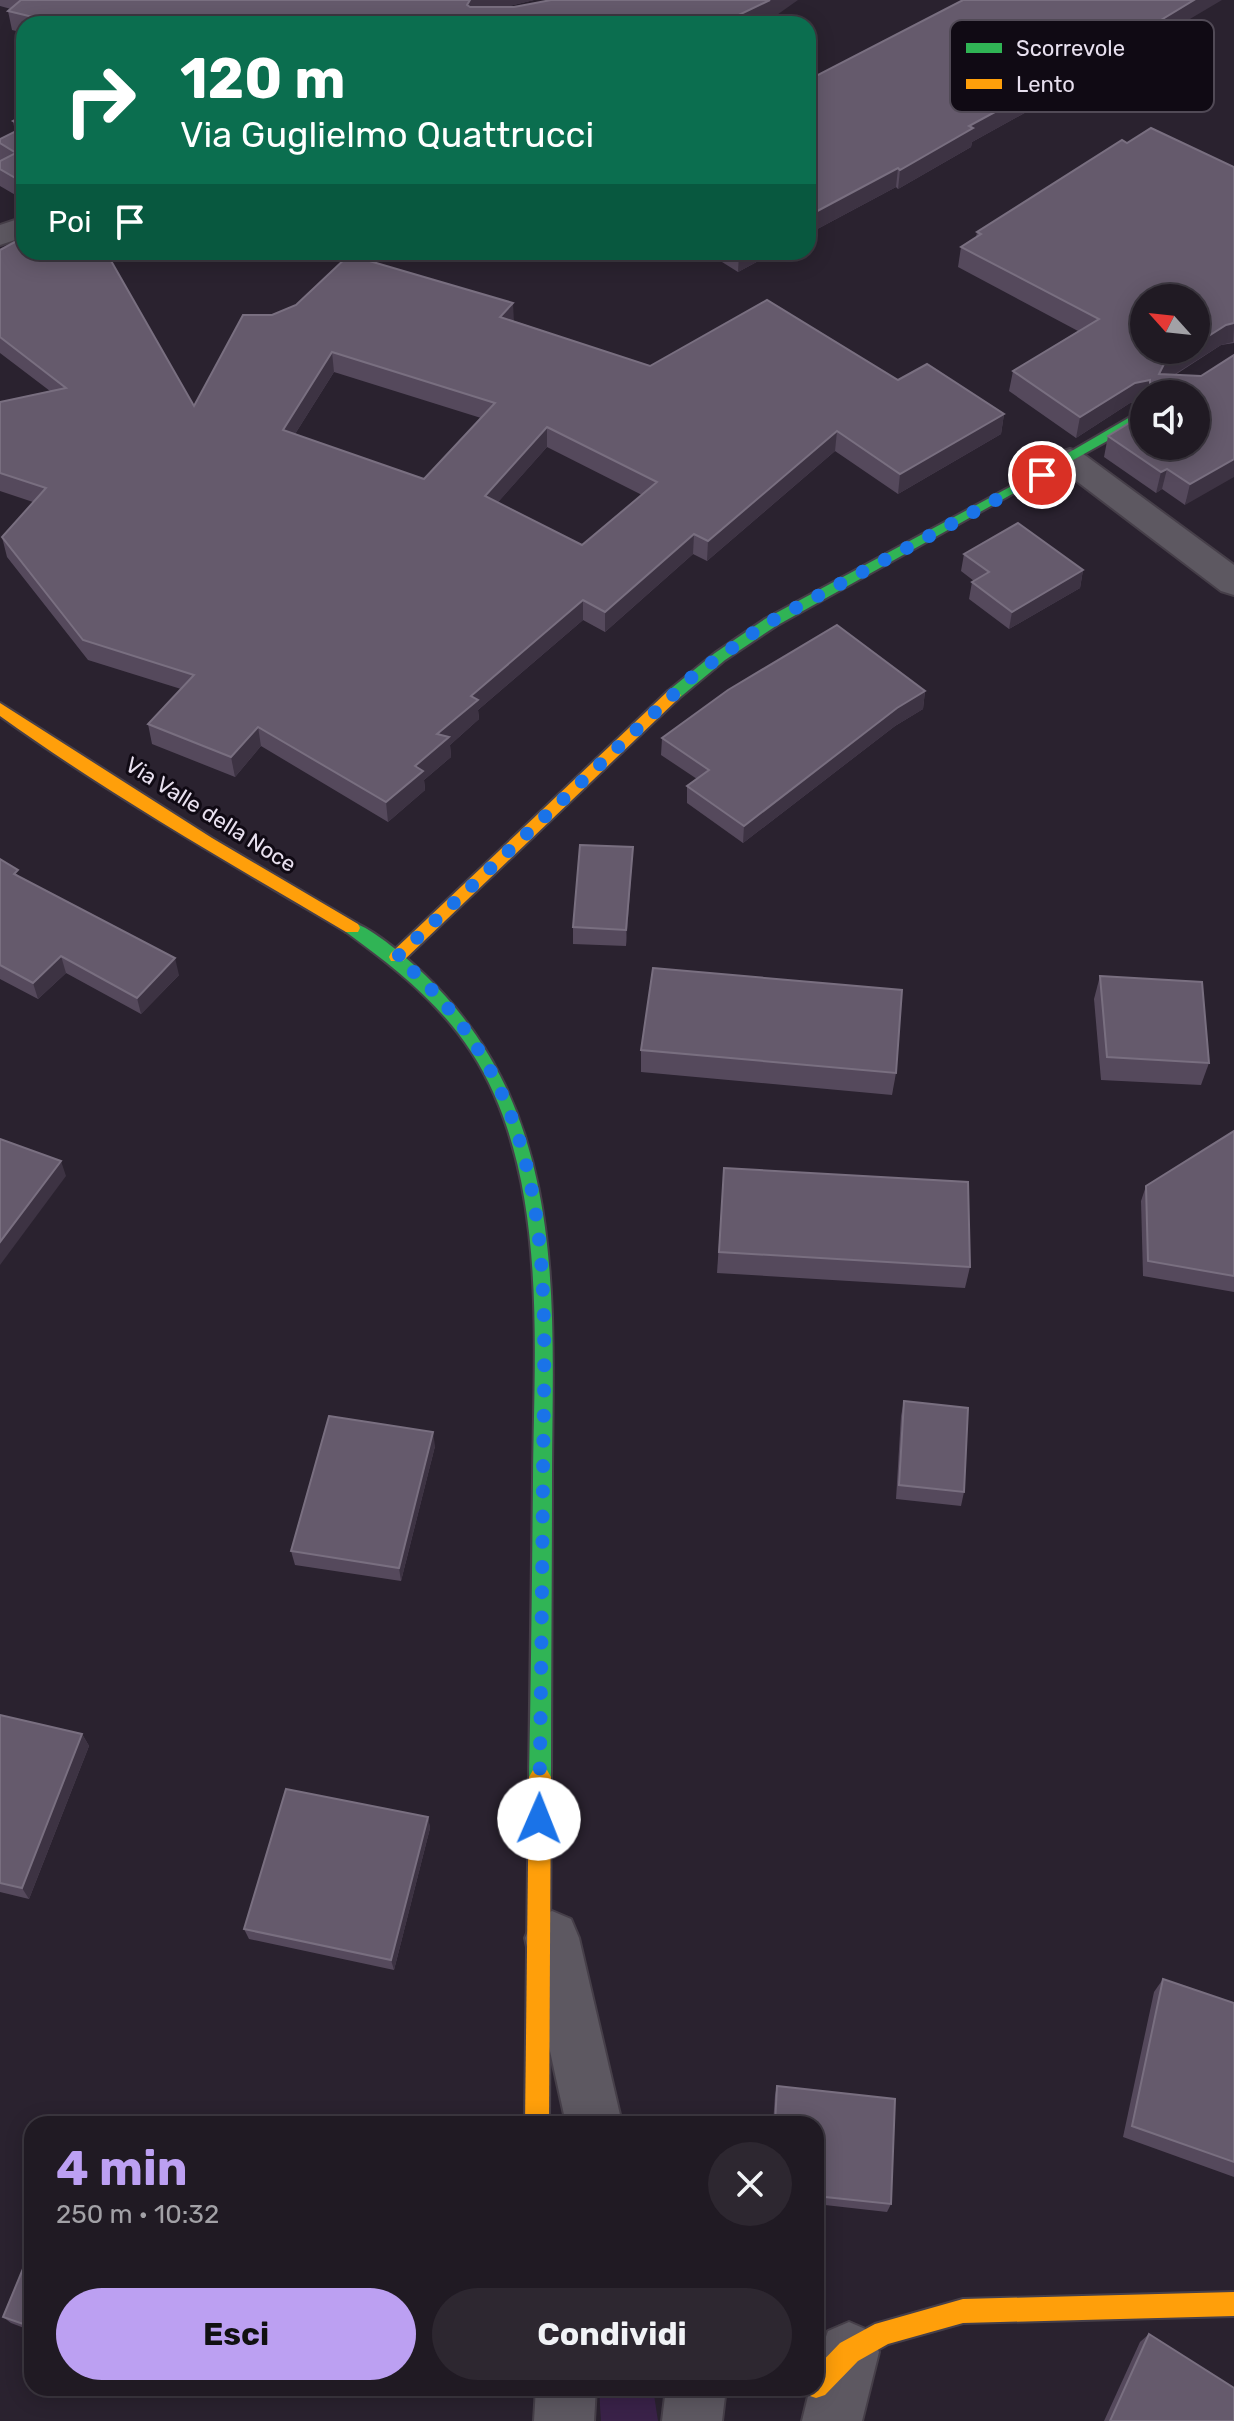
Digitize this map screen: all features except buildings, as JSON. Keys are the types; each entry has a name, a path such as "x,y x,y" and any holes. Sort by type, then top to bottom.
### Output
{"street":[{"path":"397,957 693,676 729,648 764,625 1070,460 1130,422"},
{"path":"1070,460 1234,583"},
{"name":"Via Valle della Noce","path":"0,708 227,854 397,957 450,1009 492,1070 514,1119 524,1151 539,1230 544,1335 536,2116"},
{"path":"538,1876 594,2116"},
{"path":"832,2421 827,2375 884,2333 963,2311 1234,2304"},
{"path":"564,2421 566,2396"},
{"path":"692,2421 695,2396"},
{"path":"804,2421 816,2396"}],"shaded area":[{"path":"599,2396 654,2396 658,2421 601,2421"}],"traffic: fast":[{"path":"673,695 720,656 771,623 1012,491 1130,422"},
{"path":"352,928 404,966 446,1006 479,1049 503,1095 521,1145 540,1257 544,1319 540,1777"}],"traffic: slow":[{"path":"397,957 673,695"},
{"path":"0,708 206,842 352,928"},
{"path":"537,2116 540,1777"},
{"path":"824,2378 849,2352 884,2333 963,2311 1234,2304"}],"route":[{"path":"539,1819 544,1319 539,1230 533,1189 514,1119 478,1046 450,1009 397,957 693,676 718,656 764,625 1042,475"}]}
